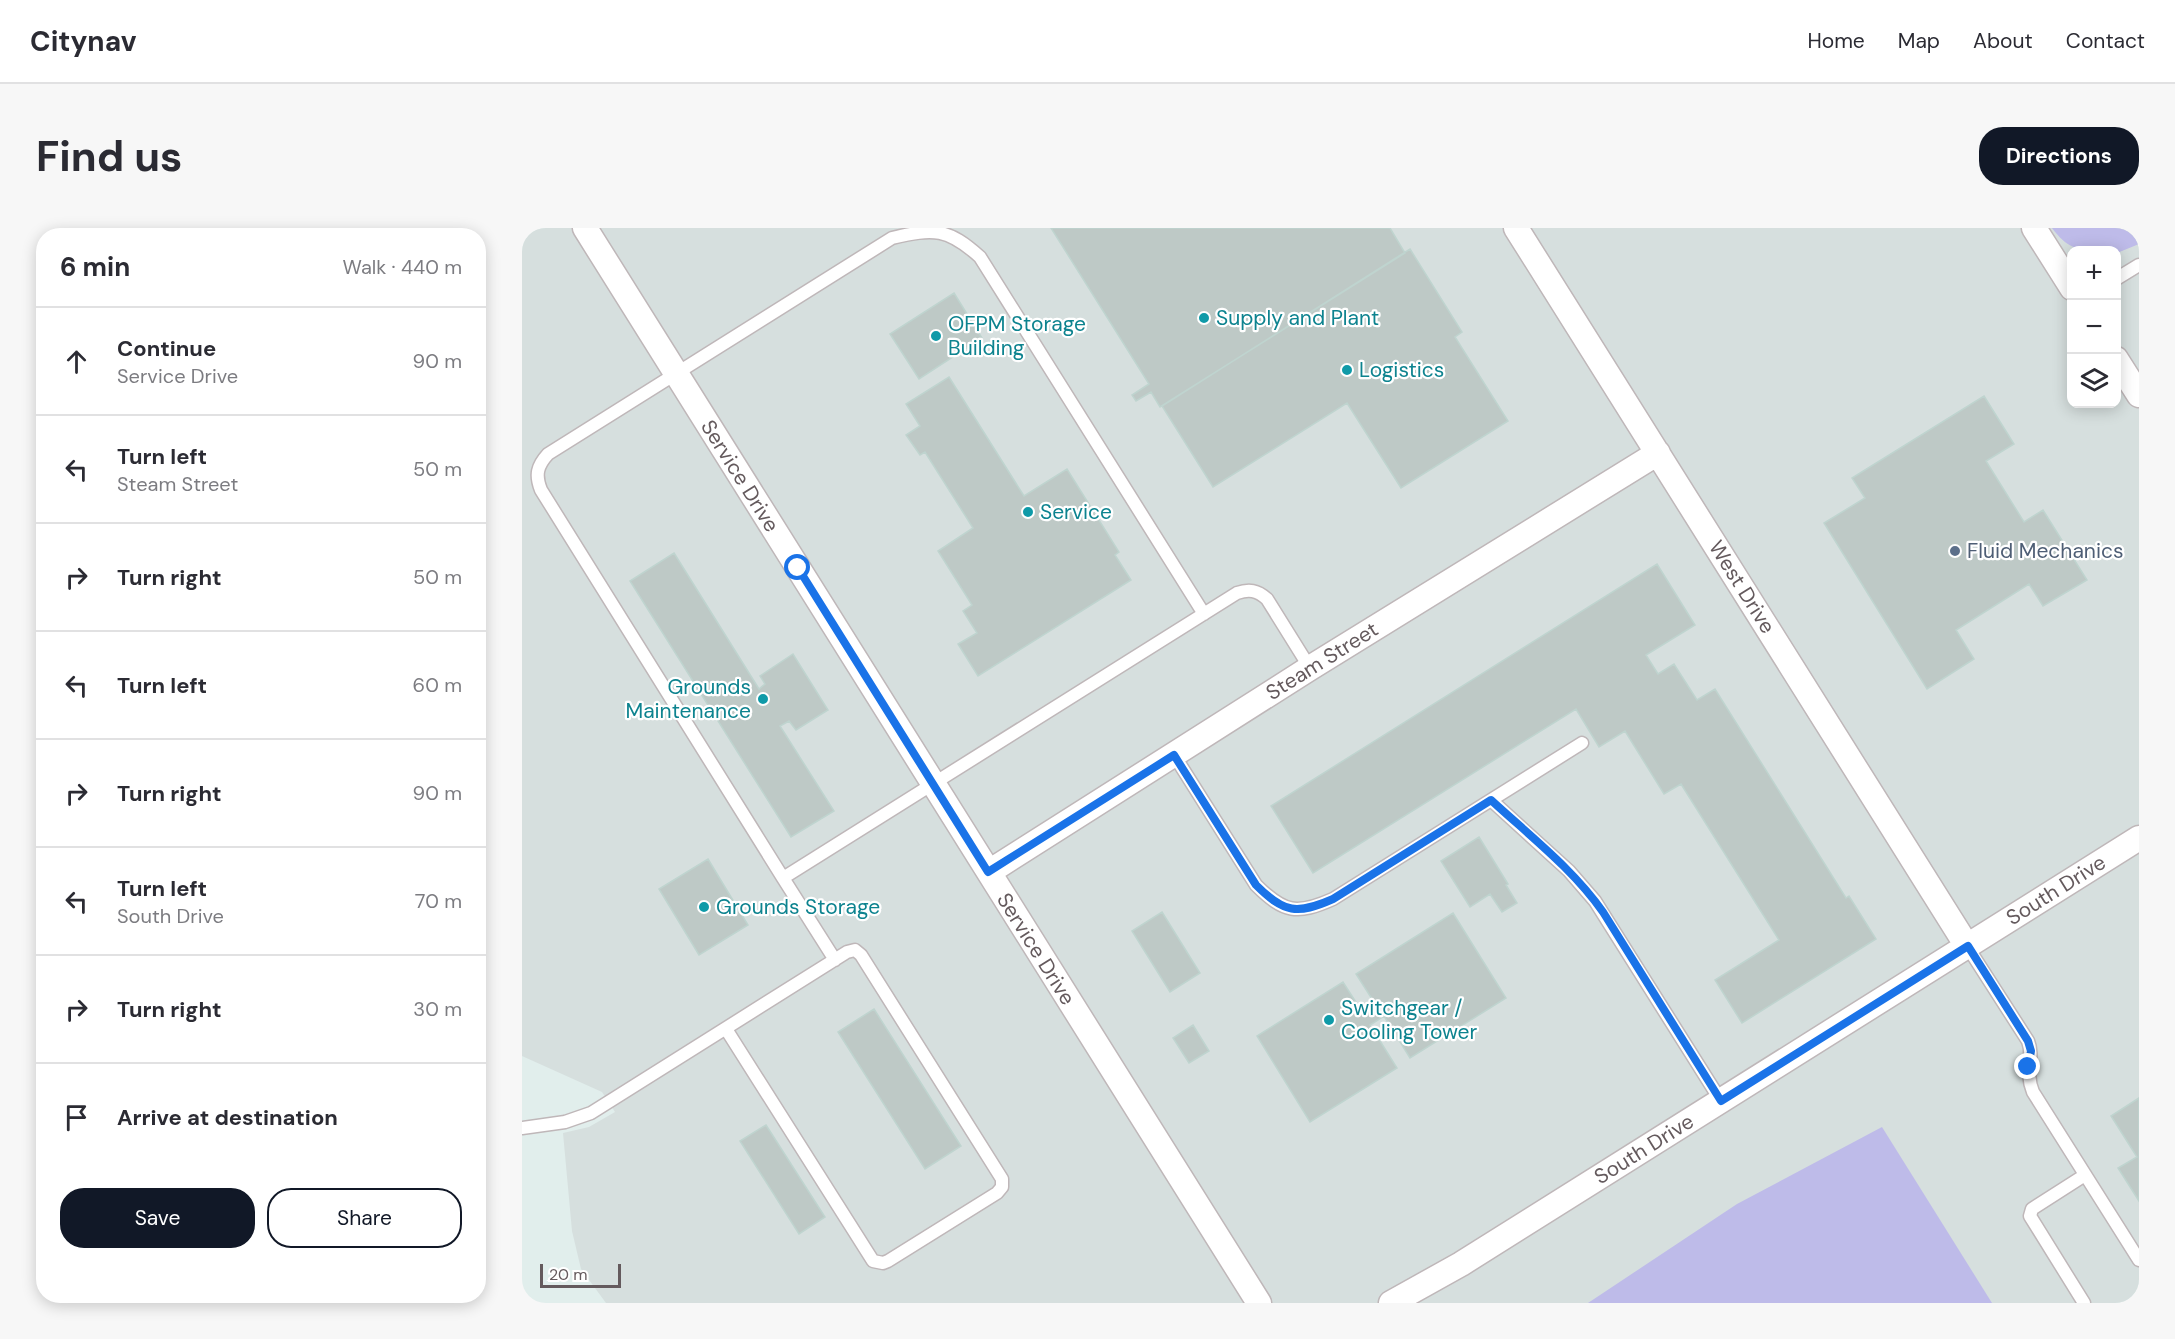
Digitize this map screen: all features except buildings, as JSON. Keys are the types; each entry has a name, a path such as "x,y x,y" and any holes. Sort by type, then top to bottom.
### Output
{"street":[{"name":"Service Drive","path":"585,228 1259,1303"},
{"name":"West Drive","path":"1516,228 1968,946"},
{"path":"2034,228 2067,280"},
{"path":"2121,367 2139,395"},
{"name":"Steam Street","path":"988,872 1310,668 1658,453"},
{"name":"South Drive","path":"1391,1303 1461,1263 2139,838"}],"lane":[{"path":"835,960 541,490 537,480 537,471 540,462 548,454 892,238 915,230 940,229 961,238 980,257 1204,614"},
{"path":"2121,276 2139,265"},
{"path":"783,878 1237,593 1253,590 1267,599 1310,668"},
{"path":"1174,755 1256,885 1271,900 1290,909 1311,909 1333,899 1582,743"},
{"path":"1491,800 1587,890 1721,1101"},
{"path":"1968,946 2028,1041 2031,1051 2028,1073 2031,1086 2139,1260"},
{"path":"522,1128 565,1122 591,1113 835,960 855,951 861,956 1002,1179 1002,1187 888,1261 883,1263 873,1261 726,1029"},
{"path":"2084,1303 2030,1216 2032,1209 2085,1175"}],"shaded area":[{"path":"522,228 2139,228 2139,1303 606,1303 581,1269 572,1231 563,1133 589,1127 615,1112 602,1092 522,1056"},
{"path":"2052,228 2139,228 2139,244 2121,251 2121,246 2071,246"},
{"path":"1882,1127 1992,1303 1588,1303 1737,1204"}],"place":[{"name":"Supply and Plant","path":"1204,318"},
{"name":"OFPM Storage Building","path":"936,336"},
{"name":"Logistics","path":"1347,370"},
{"name":"Service","path":"1028,512"},
{"name":"Fluid Mechanics","path":"1955,551"},
{"name":"Grounds Maintenance","path":"763,699"},
{"name":"Grounds Storage","path":"704,907"},
{"name":"Switchgear / Cooling Tower","path":"1329,1020"}],"route":[{"path":"798,568 988,872 1174,755 1256,885 1271,900 1290,909 1311,909 1333,899 1491,800 1587,890 1721,1101 1968,946 2028,1041 2031,1048 2028,1067"}]}
